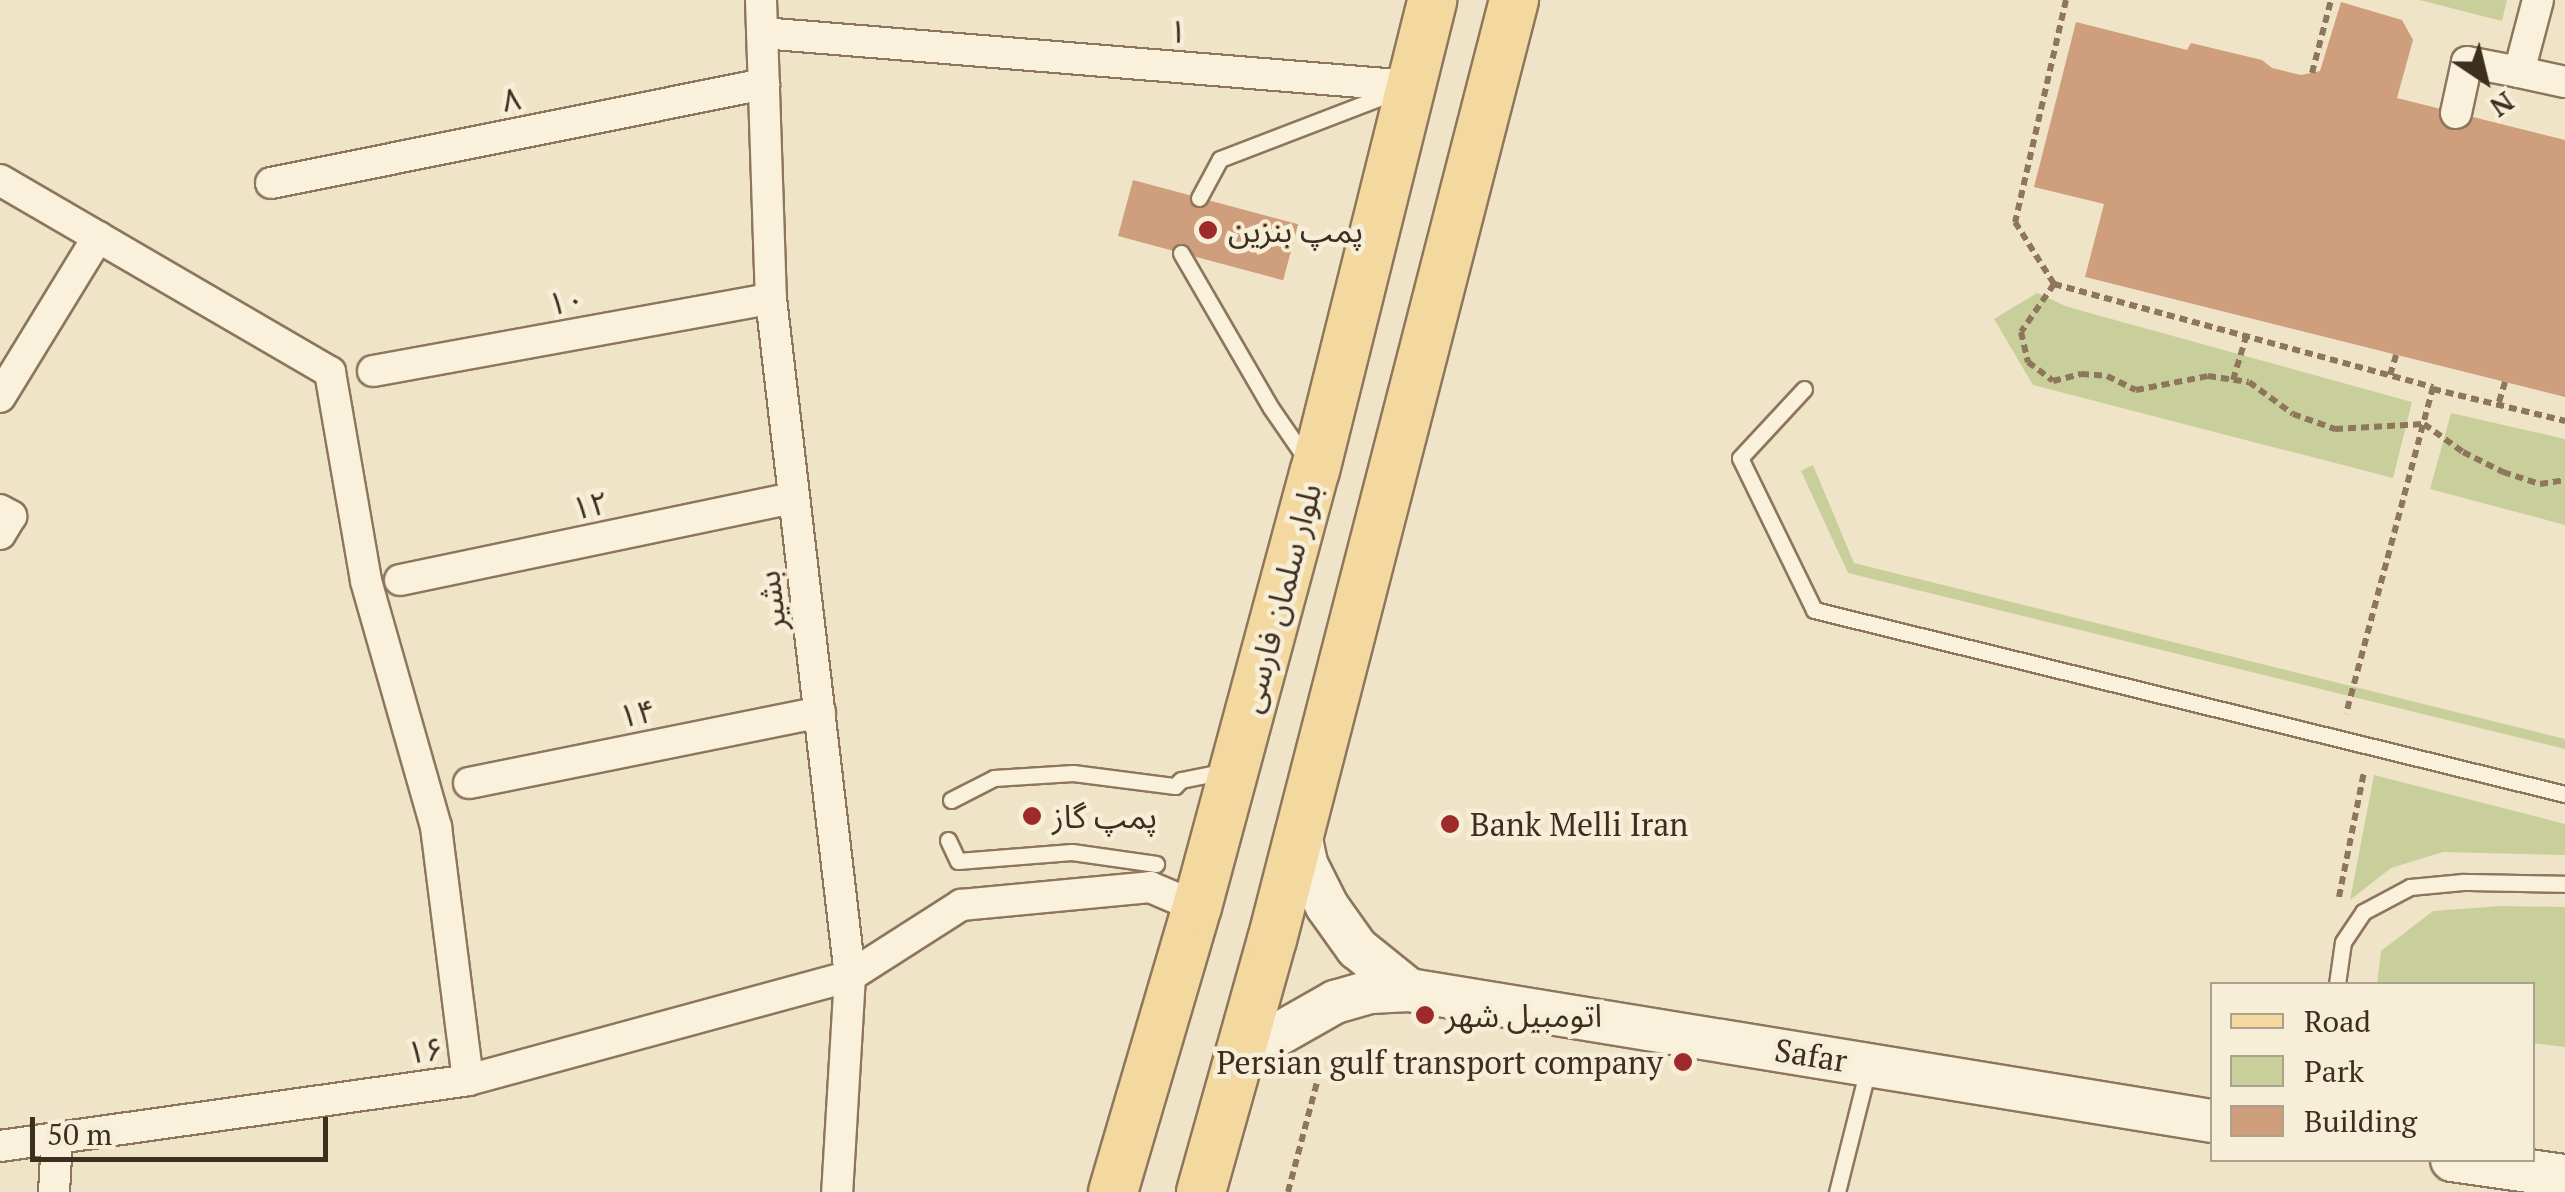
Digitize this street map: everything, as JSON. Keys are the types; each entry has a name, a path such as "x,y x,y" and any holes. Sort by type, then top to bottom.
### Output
{"main road":[{"name":"بلوار سلمان فارسی","path":"1113,1192 1198,908 1315,471 1432,0"},
{"path":"1200,1192 1300,830 1514,0"},
{"path":"1300,830 1306,864 1327,906 1357,948 1408,990"},
{"name":"Safar","path":"1238,1057 1336,1002 1371,992 1408,990 2210,1121"},
{"path":"2464,1162 2561,1178"}],"street":[{"name":"بشیر","path":"761,0 771,300 850,976 837,1192"},
{"path":"2519,72 2538,0"},
{"name":"۱","path":"762,33 1409,86"},
{"path":"2456,113 2466,62 2565,82"},
{"name":"۸","path":"271,183 764,84"},
{"path":"0,180 330,372 366,582 436,827 468,1080"},
{"path":"0,397 98,237"},
{"name":"۱۰","path":"374,372 771,300"},
{"name":"۱۲","path":"400,580 794,498"},
{"path":"0,510 11,516 0,534"},
{"name":"۱۴","path":"468,783 820,712"},
{"name":"۱۶","path":"0,1146 468,1080 850,976 961,905 1150,887 1198,908"},
{"path":"54,1192 57,1138"}],"lane":[{"path":"1199,198 1220,159 1409,86"},
{"path":"1181,254 1271,408 1315,471"},
{"path":"1804,389 1740,458 1814,610 2565,794"},
{"path":"951,800 994,778 1074,773 1175,786 1181,780 1235,769"},
{"path":"948,840 958,861 1072,852 1156,864"},
{"path":"2336,982 2344,942 2363,912 2410,887 2463,882 2565,884"},
{"path":"1838,1192 1869,1065"}],"path":[{"path":"2066,0 2016,222 2054,284 2433,390 2499,402 2565,421"},
{"path":"2312,73 2331,0"},
{"path":"2054,284 2021,332 2028,362 2053,382 2082,374 2107,376 2136,390 2208,376 2249,382 2293,414 2335,429 2424,424 2503,472 2540,484 2565,480"},
{"path":"2233,380 2246,336"},
{"path":"2390,375 2396,355"},
{"path":"2499,402 2505,382"},
{"path":"2344,942 2336,915 2364,771 2339,739 2433,390"},
{"path":"1288,1192 1317,1082"}],"green space":[{"path":"2419,0 2507,0 2502,21"},
{"path":"2037,293 2068,307 2412,402 2393,478 2033,385 1994,319"},
{"path":"2451,413 2565,439 2565,525 2430,489"},
{"path":"1813,465 1854,563 2565,739 2565,749 1848,573 1801,471"},
{"path":"2374,775 2565,824 2565,855 2443,852 2391,868 2350,900"},
{"path":"2565,907 2565,1047 2535,1043 2535,982 2377,982 2381,951 2433,911"}],"building":[{"path":"2341,2 2402,20 2413,40 2397,98 2565,140 2565,397 2085,277 2104,204 2034,187 2076,22 2187,50 2191,43 2262,60 2272,68 2301,75 2320,71"},
{"name":"پمپ بنزین","path":"1133,180 1298,224 1283,280 1118,236"}],"place":[{"name":"پمپ بنزین","path":"1208,230"},
{"name":"پمپ گاز","path":"1032,816"},
{"name":"Bank Melli Iran","path":"1450,824"},
{"name":"اتومبیل شهر","path":"1425,1015"},
{"name":"Persian gulf transport company","path":"1683,1062"}]}
